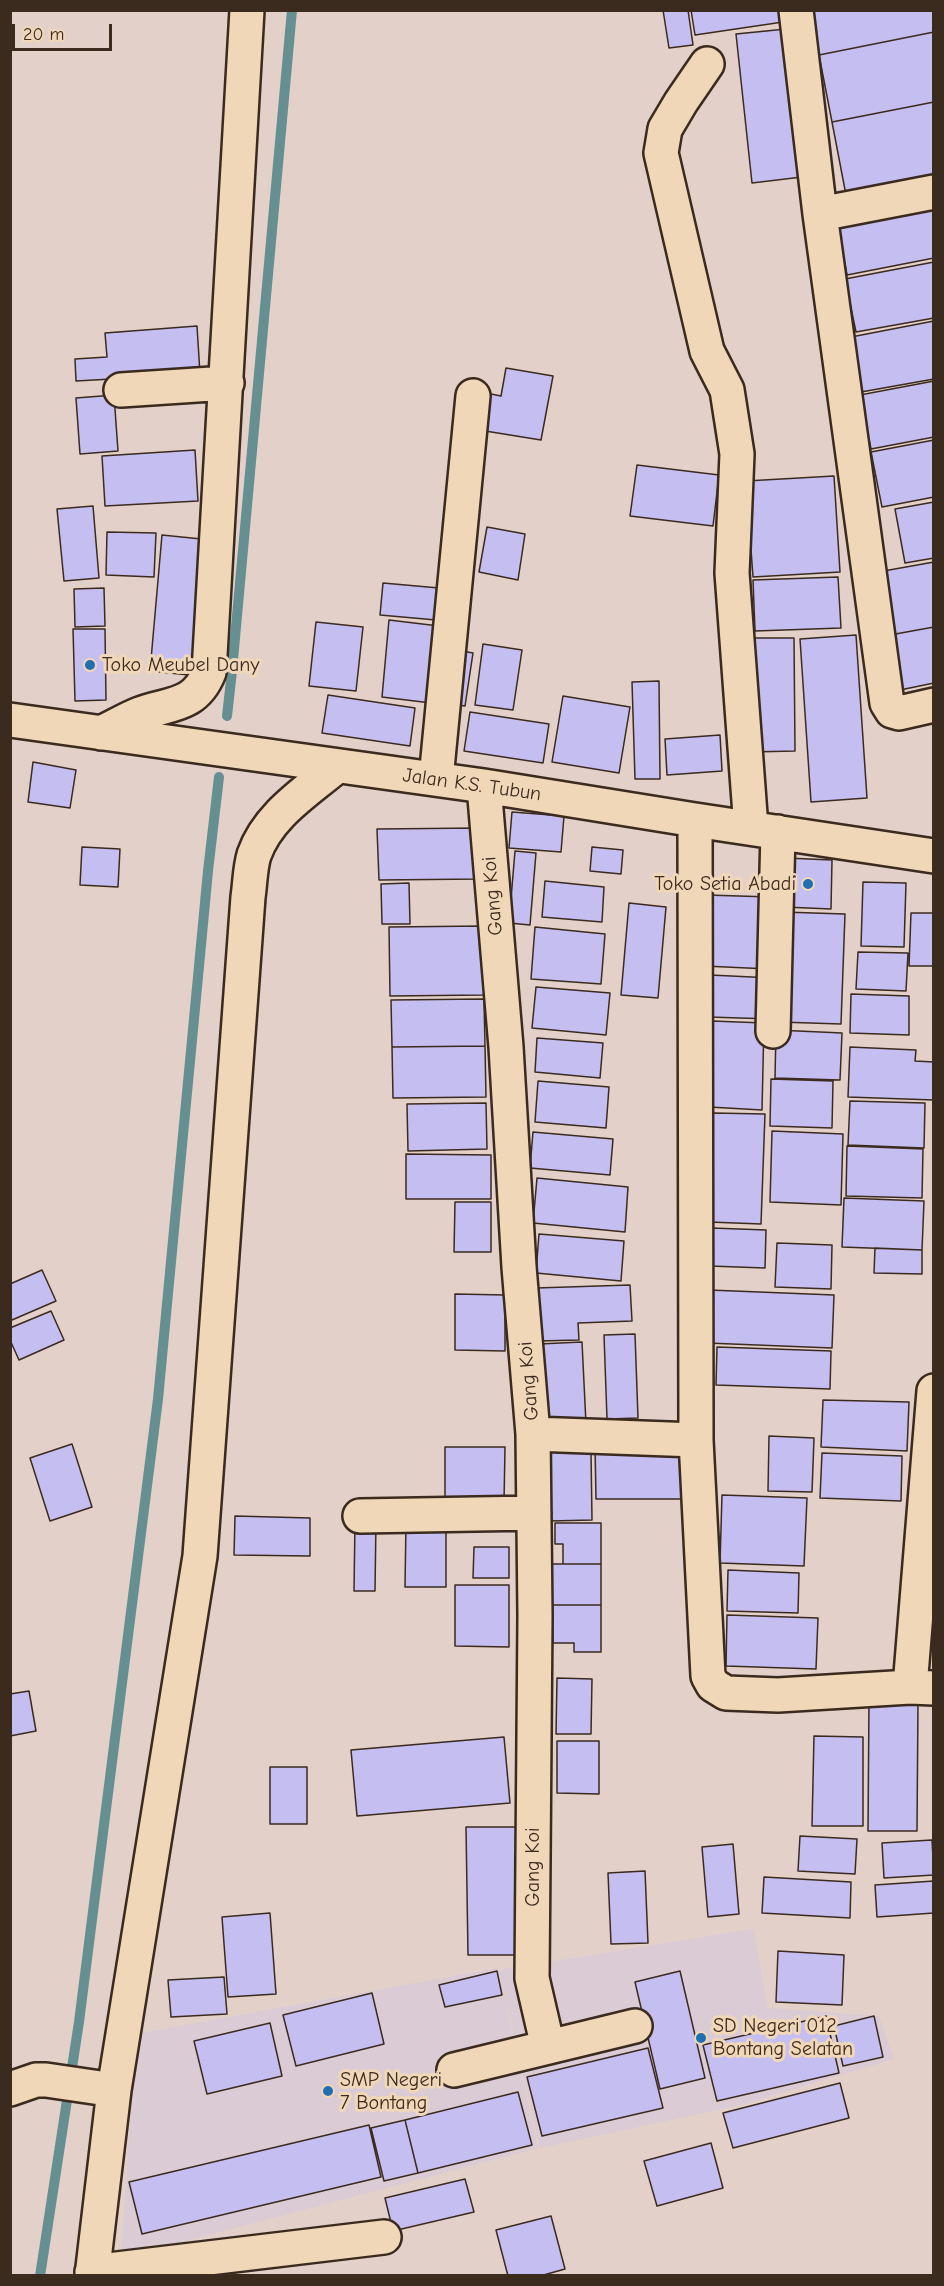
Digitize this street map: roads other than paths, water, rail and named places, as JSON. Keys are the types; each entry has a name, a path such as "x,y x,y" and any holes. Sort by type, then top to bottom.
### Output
{"street":[{"path":"101,733 136,715 188,700 197,693 209,672 247,10"},
{"path":"796,10 820,214 887,703 892,711 899,713 933,705"},
{"path":"707,64 665,129 661,153 707,351 727,390 737,453 732,573 765,830 773,1031"},
{"path":"820,214 933,192"},
{"path":"121,390 227,383"},
{"path":"436,779 473,396"},
{"name":"Jalan K.S. Tubun","path":"10,720 484,786 933,855"},
{"path":"324,764 264,833 253,857 248,897 200,1556 103,2088 92,2274 384,2237"},
{"name":"Gang Koi","path":"484,786 506,1047 519,1267 533,1434 532,1978 548,2047"},
{"path":"694,820 696,1440 708,1676 712,1685 726,1693 778,1695 922,1687 933,1391"},
{"path":"533,1434 696,1440"},
{"path":"360,1516 534,1513"},
{"path":"454,2070 635,2026"},
{"path":"10,2089 36,2080 103,2088"}],"waterway":[{"path":"227,716 292,10"},
{"path":"40,2276 79,2022 158,1399 219,777"}],"place":[{"name":"Toko Meubel Dany","path":"90,665"},
{"name":"Toko Setia Abadi","path":"808,884"},
{"name":"SD Negeri 012 Bontang Selatan","path":"701,2038"},
{"name":"SMP Negeri 7 Bontang","path":"328,2091"}]}
